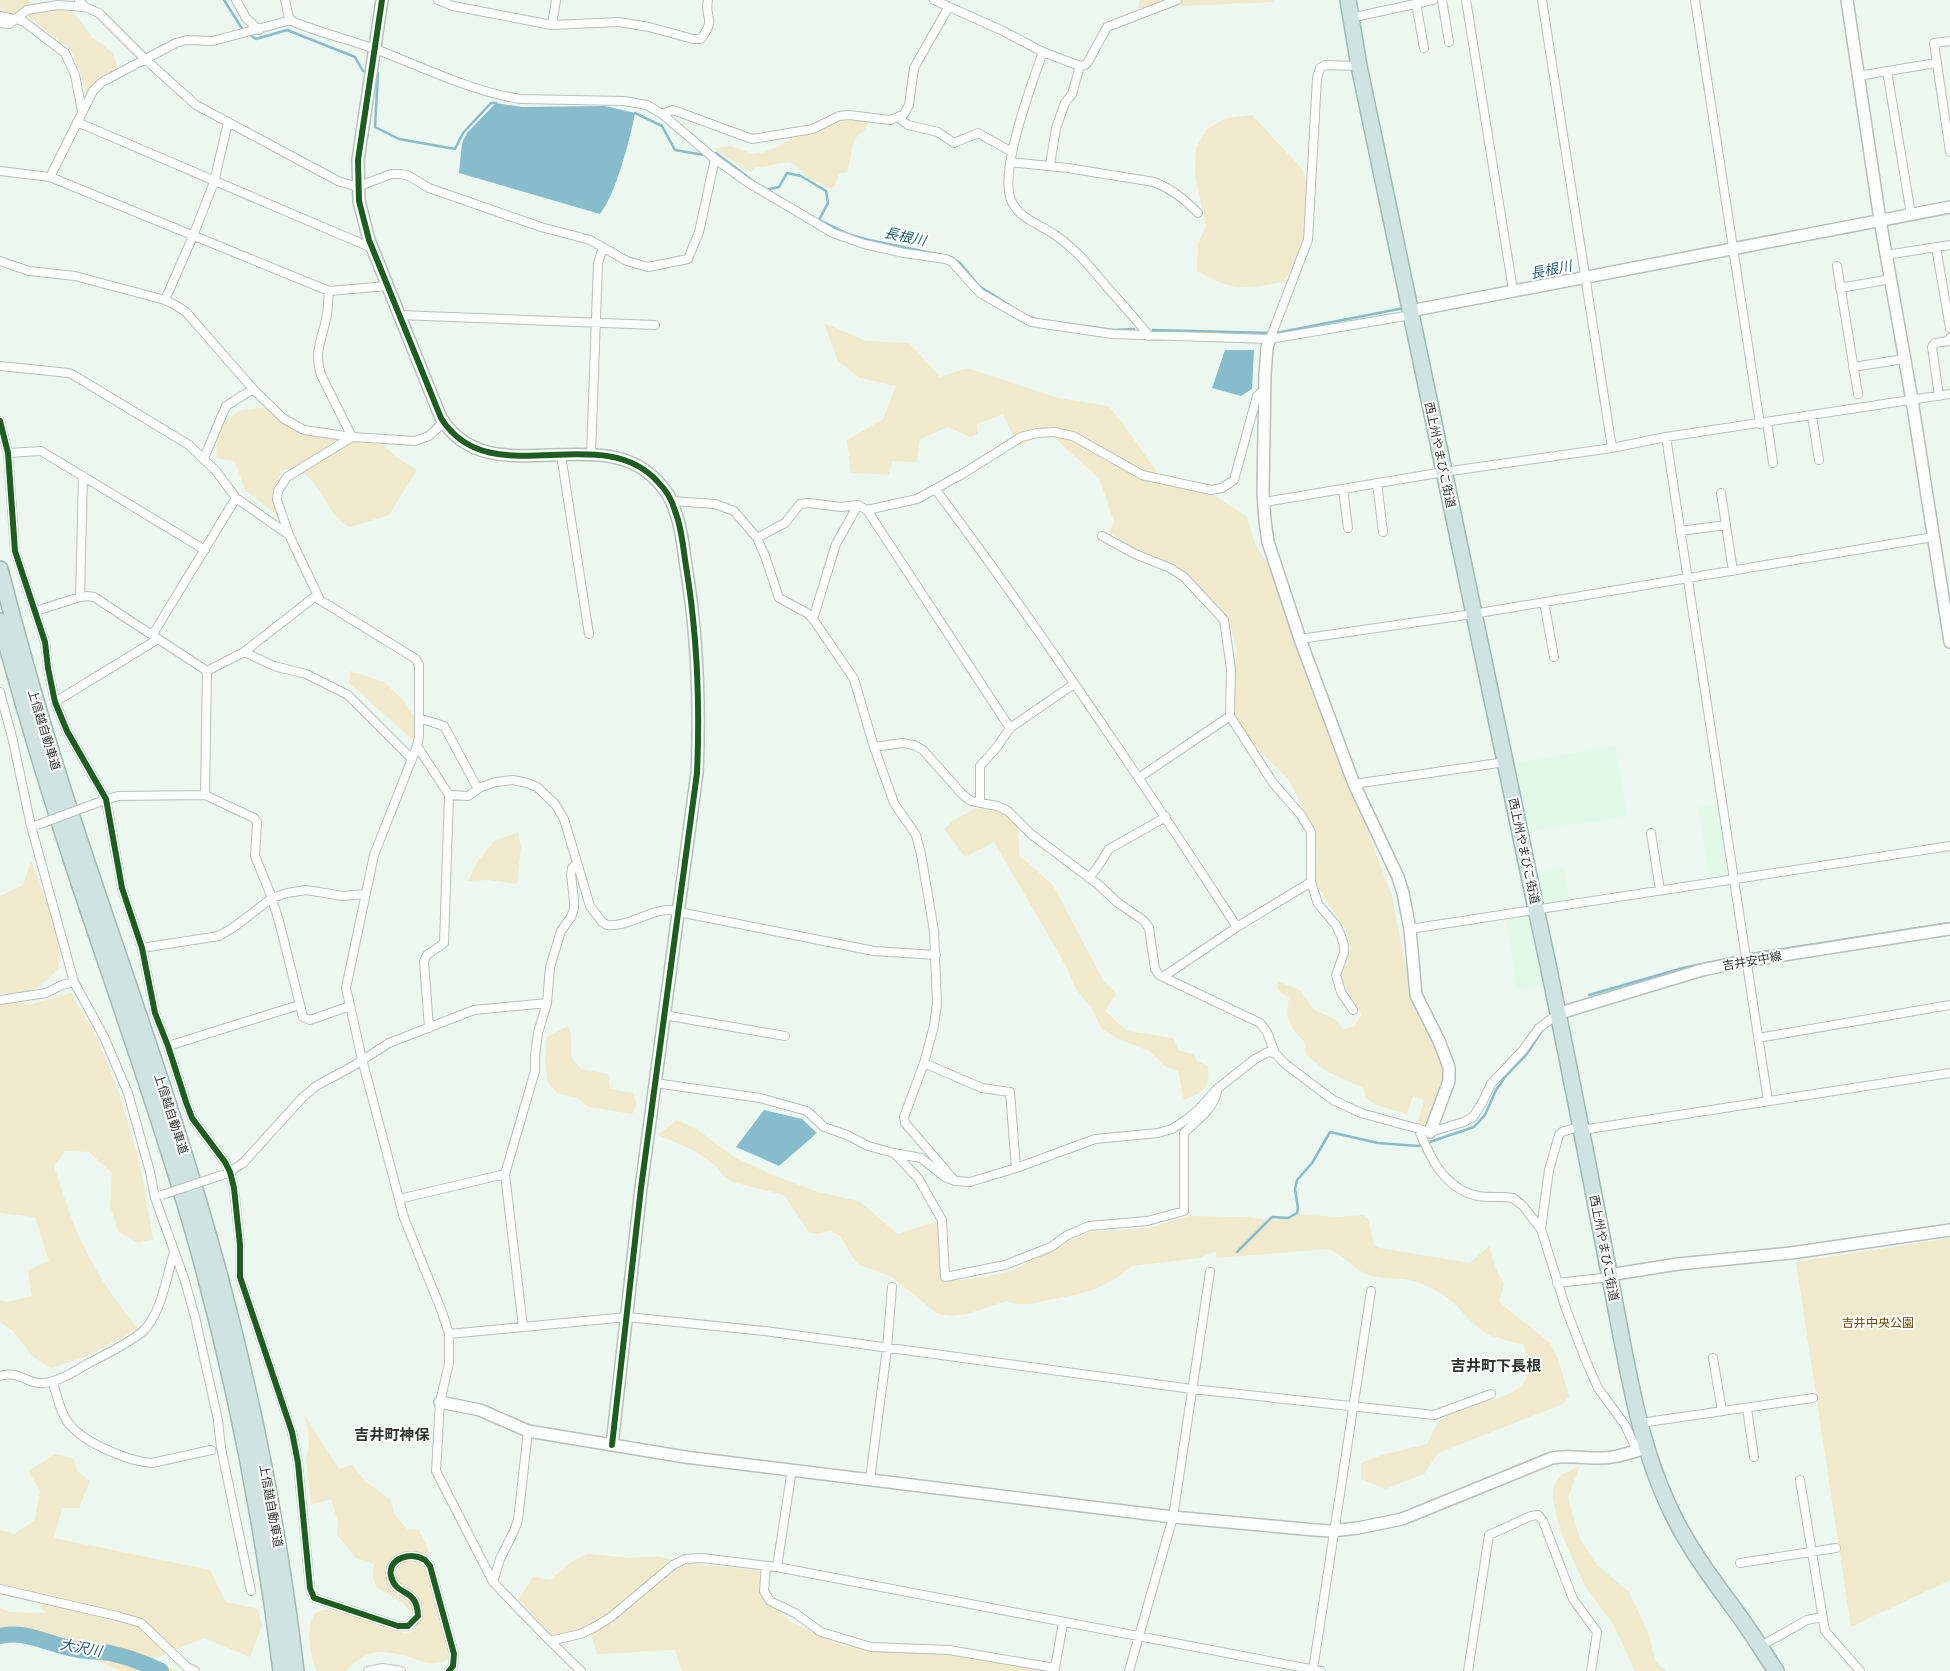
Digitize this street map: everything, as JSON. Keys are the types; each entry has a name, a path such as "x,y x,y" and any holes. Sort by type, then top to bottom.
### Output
{"highway":[{"name":"西上州やまびこ街道","path":"1348,0 1359,66 1473,614 1560,1013 1609,1275 1640,1423 1641,1447 1672,1515 1690,1547 1761,1646 1776,1671"},
{"name":"上信越自動車道","path":"0,569 26,668 56,769 174,1121 221,1280 259,1437 279,1548 296,1671"},
{"name":"上信越自動車道","path":"0,621 45,775 160,1126 205,1274 255,1496 281,1671"}],"street":[{"path":"79,0 85,7"},
{"path":"236,0 256,31"},
{"path":"285,0 287,12 291,20 302,26 375,49 507,97 520,99 624,101 647,105 662,114 715,159 747,182 833,233 864,244 904,253 946,259 952,262 980,293 1030,322 1112,334 1270,339 1411,313 1585,276 1950,207"},
{"path":"382,0 358,160 357,187 361,216 372,248 436,407 452,433 468,444 492,454 617,456 639,466 657,480 671,501 678,519 690,586 699,724 697,773 655,1083 612,1445"},
{"path":"438,0 453,6 552,25 619,22 650,27 693,39 701,39 710,27 710,17 706,9 708,0"},
{"path":"552,25 556,0"},
{"path":"934,0 948,8 1001,30 1042,52 1080,66 1088,62 1107,27 1177,0"},
{"path":"1350,18 1433,0"},
{"path":"1442,0 1449,42"},
{"path":"1466,0 1513,290"},
{"path":"1542,0 1612,448"},
{"path":"1695,0 1763,423 1773,463"},
{"path":"1848,0 1880,220 1912,400 1950,642"},
{"path":"1416,3 1424,48"},
{"path":"0,23 9,24 27,10 58,5 85,7 99,13 144,58 196,105 338,181 357,187 391,174 409,176 429,188 541,227 590,240 627,261 648,267 688,259 699,232 715,159"},
{"path":"662,114 673,110 752,139 813,129 844,116 890,120 898,118 904,114 909,105 914,68 948,8"},
{"path":"0,16 14,20 23,20 65,53 75,75 82,111"},
{"path":"50,177 82,111 93,91 102,82 144,58 176,43 187,40 213,41 256,31 291,20"},
{"path":"1950,41 1934,43 1950,152"},
{"path":"1042,52 1012,152 1009,188 1011,200 1025,218 1063,241 1079,255 1149,336"},
{"path":"1858,76 1936,63"},
{"path":"1359,66 1325,65 1320,68 1317,78 1308,240 1267,347 1263,491 1265,502 1264,521 1268,542 1300,639 1354,784 1398,877 1403,893 1410,929 1416,995 1439,1041 1449,1067 1449,1081 1430,1132"},
{"path":"1050,166 1056,128 1064,103 1072,94 1080,66"},
{"path":"1887,71 1910,214"},
{"path":"898,118 908,125 938,132 954,143 978,133 1012,152"},
{"path":"77,122 372,248"},
{"path":"165,300 214,182 228,122"},
{"path":"1010,162 1050,166 1154,182 1166,186 1181,196 1198,213"},
{"path":"0,172 50,177 328,291 387,286"},
{"path":"1886,255 1950,245"},
{"path":"591,455 598,263 603,247"},
{"path":"1936,247 1950,328"},
{"path":"0,261 29,271 75,276 165,300 177,306 194,320 252,389 284,419 304,430 352,437 415,441 429,436 444,422"},
{"path":"1837,266 1858,394"},
{"path":"1840,288 1891,279"},
{"path":"328,291 326,315 317,350 318,364 321,375 352,437"},
{"path":"399,315 655,326"},
{"path":"1939,396 1932,347 1935,343 1949,340 1950,338"},
{"path":"1853,367 1904,358"},
{"path":"0,366 68,373 76,376 189,446 204,458 226,483 236,498 289,535"},
{"path":"204,458 226,406 252,389"},
{"path":"867,510 916,500 936,490 1021,437 1037,433 1054,432 1073,436 1142,475 1211,490 1222,488 1234,480 1257,396 1265,389"},
{"path":"1265,502 1444,472 1612,448 1666,437 1950,394"},
{"path":"1812,416 1819,460"},
{"path":"0,421 8,453 15,551 45,642 55,702 67,731 104,800 122,888 142,948 155,1013 192,1118 225,1162 230,1172 234,1188 240,1245 240,1277 292,1432 298,1463 310,1588 314,1598 398,1626 408,1626 418,1616 418,1605 415,1599 396,1587 391,1575 392,1564 398,1558 410,1557 424,1560 430,1566 454,1654 453,1666 449,1671"},
{"path":"352,437 288,477 278,490 277,500 289,535 320,600 419,662 417,746 374,855 346,980 346,988 362,1059 399,1199 416,1250 442,1312 449,1334 449,1363 440,1402 436,1471 493,1582 581,1671"},
{"path":"1666,437 1768,1101"},
{"path":"8,453 41,451 205,550"},
{"path":"561,455 590,634"},
{"path":"80,597 83,476"},
{"path":"1377,484 1383,532"},
{"path":"1343,489 1348,528"},
{"path":"936,490 1014,594 1074,684 1140,777 1237,927"},
{"path":"1721,492 1733,572"},
{"path":"55,702 156,636 236,498"},
{"path":"671,501 726,506 734,510 757,538 766,556 780,598 813,619 854,679 874,748 894,803 916,835 934,931 937,1004 934,1026 924,1063 904,1117 905,1123 955,1181"},
{"path":"757,538 785,523 800,504 809,503 841,507 858,505 867,510 1010,728"},
{"path":"813,619 836,544 858,505"},
{"path":"1680,531 1726,525"},
{"path":"1102,536 1135,554 1170,568 1184,577 1224,620 1232,669 1230,716 1273,783 1302,815 1311,832 1311,882 1318,904 1336,925 1342,936 1344,954 1336,975 1340,992 1353,1010"},
{"path":"1300,639 1473,614 1934,537"},
{"path":"207,671 244,652 317,595"},
{"path":"36,611 80,597 94,597 207,671"},
{"path":"1544,602 1554,657"},
{"path":"244,652 274,666 306,674 348,695 412,759"},
{"path":"206,795 207,671"},
{"path":"980,802 980,766 997,747 1010,728 1074,684"},
{"path":"0,692 74,982 104,1037 128,1093 150,1172 195,1317 218,1420 220,1448 251,1591"},
{"path":"1140,777 1230,716"},
{"path":"419,718 444,726 478,789"},
{"path":"874,748 902,743 914,744 923,750 963,795 971,801 1008,811 1031,834 1118,904 1143,920 1148,928 1155,969 1163,977 1260,1023 1268,1032 1275,1053 1284,1063 1333,1100 1361,1113 1430,1132 1464,1122 1473,1117 1482,1104 1491,1084 1523,1050 1539,1028 1560,1013"},
{"path":"417,746 449,795 444,943 427,955 424,961 429,1028"},
{"path":"1354,784 1505,762"},
{"path":"449,795 468,796 478,789 496,782 513,780 537,787 555,804 564,819 590,906 602,922 607,925 636,920 663,910 672,909 679,912 874,951 936,955"},
{"path":"34,826 118,796 206,795 254,818 257,822 255,856 272,898 303,1017 310,1020 350,1006"},
{"path":"1088,878 1099,865 1108,848 1166,817"},
{"path":"1651,832 1660,890"},
{"path":"1410,929 1950,846"},
{"path":"523,1327 505,1174 535,1071 538,1033 547,1003 550,967 561,931 574,909 571,875 572,868 577,864"},
{"path":"1163,977 1237,927 1311,882"},
{"path":"142,948 219,936 272,898 287,892 306,890 343,896 365,894"},
{"name":"吉井安中線","path":"1560,1013 1670,979 1746,961 1950,929"},
{"path":"0,1000 46,994 62,984 74,982"},
{"path":"159,1196 230,1172 243,1163 302,1098 316,1086 353,1066 389,1043 483,1008 547,1003"},
{"path":"168,1046 299,1004"},
{"path":"1758,1038 1950,1005"},
{"path":"664,1015 785,1036"},
{"path":"655,1083 760,1098 807,1111 824,1127 847,1135 868,1146 921,1158 945,1178 970,1182 1016,1168 1096,1139 1158,1133 1172,1128 1199,1109 1217,1089 1255,1060 1268,1052 1275,1053"},
{"path":"924,1063 982,1088 1010,1092 1016,1168"},
{"path":"1541,1229 1549,1170 1559,1135 1562,1132 1950,1073"},
{"path":"894,1153 918,1178 942,1220 945,1277 1005,1265 1051,1247 1066,1236 1089,1226 1147,1221 1184,1211 1184,1133 1212,1104 1216,1097 1217,1089"},
{"path":"440,1402 480,1410 528,1431 685,1457 1173,1517 1292,1529 1334,1531 1402,1519 1552,1458 1561,1456 1615,1457 1641,1447 1598,1388 1566,1309 1541,1229 1528,1212 1513,1198 1480,1197 1468,1194 1448,1181 1432,1158 1418,1128"},
{"path":"399,1199 505,1174"},
{"path":"1557,1283 1602,1278 1609,1275 1678,1264 1791,1253 1950,1230"},
{"path":"0,1376 10,1373 37,1383 52,1381 116,1349 142,1332 158,1307 174,1252"},
{"path":"1129,1671 1173,1517 1210,1272"},
{"path":"870,1479 887,1349 892,1287"},
{"path":"550,1641 580,1634 593,1628 611,1617 673,1565 685,1559 702,1558 777,1567 1317,1670 1334,1531 1371,1291"},
{"path":"449,1334 627,1317 765,1331 1192,1389 1434,1415 1491,1394"},
{"path":"1713,1358 1722,1411"},
{"path":"52,1381 66,1420 78,1433 108,1450 152,1463 211,1450"},
{"path":"1640,1423 1814,1398"},
{"path":"1747,1408 1754,1457"},
{"path":"493,1582 500,1559 518,1520 528,1431"},
{"path":"777,1567 792,1469"},
{"path":"1800,1480 1824,1631 1860,1671"},
{"path":"1468,1671 1489,1535 1531,1516 1538,1515 1543,1521 1573,1599 1597,1632 1590,1671"},
{"path":"1740,1563 1836,1548"},
{"path":"766,1566 764,1591 770,1601 795,1613 820,1632 871,1647 949,1650 1055,1668 1063,1623"},
{"path":"0,1589 141,1623 187,1667 195,1671"},
{"path":"1761,1646 1807,1620 1822,1617"},
{"path":"368,1671 384,1668 401,1671"}],"shaded area":[{"path":"1615,746 1627,816 1526,832 1511,764"},
{"path":"1719,804 1731,876 1710,880 1698,807"},
{"path":"1564,867 1570,903 1540,907 1533,873"},
{"path":"1527,911 1543,985 1517,990 1505,915"}],"green space":[{"path":"0,0 28,0 32,7 53,7 74,13 92,37 113,53 118,69 100,77 86,94 80,70 70,49 25,15 8,15 0,7"},
{"path":"1140,0 1273,0 1273,2 1138,8"},
{"path":"1252,115 1303,170 1310,194 1308,233 1285,281 1260,286 1240,287 1220,283 1197,271 1198,244 1206,226 1195,175 1196,148 1206,130 1226,118"},
{"path":"849,120 868,122 864,131 855,139 847,172 839,174 835,186 831,189 808,178 794,164 788,162 756,167 749,172 713,148 731,146 753,154 765,152 799,136 815,133 835,122"},
{"path":"824,323 866,341 909,343 940,377 967,368 1058,398 1108,406 1121,421 1159,475 1205,489 1247,517 1256,546 1271,568 1301,654 1392,896 1412,999 1436,1044 1444,1068 1444,1085 1436,1105 1423,1127 1418,1122 1424,1100 1413,1096 1407,1114 1376,1105 1365,1097 1364,1088 1328,1072 1306,1055 1304,1041 1289,1022 1289,998 1278,990 1277,981 1300,990 1313,1009 1336,1020 1343,1029 1353,1027 1362,1015 1347,991 1341,974 1351,948 1345,928 1314,881 1317,859 1315,831 1288,779 1244,735 1236,718 1233,686 1237,650 1228,616 1189,575 1172,564 1138,553 1109,532 1114,522 1100,480 1054,437 1039,437 1018,446 1003,414 977,424 978,434 970,437 948,427 920,439 917,462 892,461 889,475 851,473 847,440 883,419 896,386 860,378 838,361"},
{"path":"267,407 279,421 305,434 383,445 396,457 417,470 389,515 350,527 342,523 330,509 321,492 309,477 297,471 282,470 274,490 277,515 245,490 235,461 216,458 218,429 238,411"},
{"path":"350,671 384,682 405,702 414,717 416,737 412,739 349,683"},
{"path":"976,808 1003,813 1018,825 1019,855 1053,885 1103,980 1116,994 1105,1011 1127,1031 1174,1038 1178,1050 1194,1054 1196,1060 1208,1066 1207,1084 1201,1091 1184,1100 1178,1071 1166,1067 1149,1051 1116,1038 1101,1028 1093,1010 1076,989 1065,964 994,842 965,857 944,829 954,820"},
{"path":"518,832 521,847 517,884 488,880 468,881 477,862 494,841"},
{"path":"31,861 55,929 60,956 59,965 51,976 31,991 0,994 0,896 23,885"},
{"path":"71,993 98,1040 120,1096 140,1163 153,1239 138,1243 118,1231 110,1205 112,1173 89,1152 65,1151 54,1166 80,1239 90,1260 138,1329 85,1357 51,1368 33,1357 13,1331 0,1322 0,1300 7,1302 32,1296 28,1270 49,1261 35,1217 0,1213 0,1002 32,1004"},
{"path":"568,1026 571,1035 571,1057 581,1069 608,1074 610,1089 633,1093 636,1104 632,1114 589,1107 577,1098 557,1093 547,1081 545,1060 547,1037"},
{"path":"677,1120 698,1130 734,1157 768,1173 818,1192 859,1201 898,1234 938,1221 944,1282 984,1277 1014,1270 1090,1232 1149,1228 1188,1216 1245,1217 1277,1221 1298,1214 1337,1217 1363,1215 1368,1218 1374,1245 1380,1248 1470,1263 1489,1246 1497,1271 1504,1284 1499,1302 1550,1343 1558,1359 1569,1396 1563,1404 1438,1453 1424,1474 1385,1489 1361,1479 1361,1463 1382,1455 1427,1444 1437,1424 1446,1415 1515,1391 1523,1384 1527,1376 1524,1345 1484,1332 1450,1300 1428,1287 1410,1280 1381,1278 1370,1275 1359,1270 1337,1253 1326,1249 1216,1258 1216,1251 1200,1258 1132,1266 1117,1278 1093,1290 1074,1295 1029,1304 1017,1304 1006,1301 967,1314 952,1316 938,1314 892,1277 860,1265 853,1258 840,1236 830,1231 818,1234 809,1232 784,1195 733,1182 723,1176 718,1168 695,1151 658,1135"},
{"name":"吉井中央公園","path":"1950,1238 1950,1580 1851,1627 1796,1262"},
{"path":"304,1414 339,1469 352,1465 365,1481 391,1500 394,1514 407,1529 419,1530 428,1549 427,1569 451,1652 447,1660 430,1663 388,1652 380,1652 367,1655 346,1671 317,1671 309,1639 310,1624 315,1613 332,1610 356,1616 406,1634 415,1630 415,1622 403,1604 376,1587 373,1576 374,1564 356,1558 337,1535 338,1522 331,1499 311,1505 306,1459 309,1446 308,1432"},
{"path":"55,1454 74,1459 77,1471 90,1481 79,1508 62,1508 54,1538 210,1570 226,1602 258,1609 262,1626 250,1657 204,1638 152,1659 177,1671 121,1671 91,1658 29,1641 0,1644 0,1608 10,1612 46,1613 40,1605 0,1586 0,1530 14,1534 35,1520 40,1491 28,1471"},
{"path":"1580,1466 1568,1498 1580,1539 1597,1565 1629,1592 1649,1635 1656,1662 1666,1671 1635,1671 1613,1624 1585,1586 1562,1535 1553,1498 1554,1486 1561,1475"},
{"path":"588,1554 630,1558 657,1556 690,1564 760,1570 761,1597 791,1622 837,1644 880,1652 946,1654 1052,1671 682,1671 675,1650 597,1654 591,1634 587,1628 553,1637 519,1599 533,1577 551,1580 572,1562"}],"water":[{"path":"496,103 522,107 605,106 635,113 617,180 600,214 459,173 462,143 467,133"},
{"path":"1225,350 1254,350 1252,389 1241,396 1212,388"},
{"path":"764,1110 802,1119 817,1133 779,1166 736,1147"}],"waterway":[{"path":"224,0 243,30"},
{"path":"247,33 256,39 287,30 355,57 363,71 368,72"},
{"path":"373,72 378,73 375,127 399,139 455,149 463,133 491,103 496,103"},
{"name":"長根川","path":"635,113 662,126 675,150 704,155"},
{"name":"長根川","path":"716,153 757,184"},
{"name":"長根川","path":"765,190 779,187 787,173 801,176 826,191 828,203 819,220 848,234 869,240 951,257 960,263 979,286 1014,308"},
{"name":"長根川","path":"1153,330 1276,333 1404,308"},
{"name":"長根川","path":"1027,316 1040,320 1114,330 1134,329"},
{"path":"1589,995 1683,968 1750,954 1950,923"},
{"path":"1237,1252 1272,1217 1288,1218 1297,1213 1295,1189 1297,1180 1312,1163 1330,1132 1378,1143 1418,1146 1474,1127 1485,1115 1496,1090 1505,1077 1526,1055 1544,1028"},
{"name":"大沢川","path":"0,1636 29,1636 79,1650 110,1653 136,1660 161,1671"}],"cycle path":[{"path":"382,0 358,160 359,201 369,240 441,418 462,441 487,452 516,456 577,454 607,456 634,464 658,482 666,492 674,507 682,538 695,643 698,696 697,773 641,1188 612,1445"},
{"path":"0,421 8,453 15,551 45,642 55,702 67,731 106,799 122,888 142,948 155,1013 186,1102 192,1118 225,1162 230,1172 234,1188 240,1245 240,1277 292,1432 298,1463 310,1588 314,1598 398,1626 408,1626 418,1616 417,1607 414,1600 394,1583 391,1570 393,1565 402,1558 407,1556 420,1557 430,1566 454,1654 453,1666 449,1671"}],"district":[{"name":"吉井町下長根","path":"1496,1366"},
{"name":"吉井町神保","path":"392,1435"}]}
